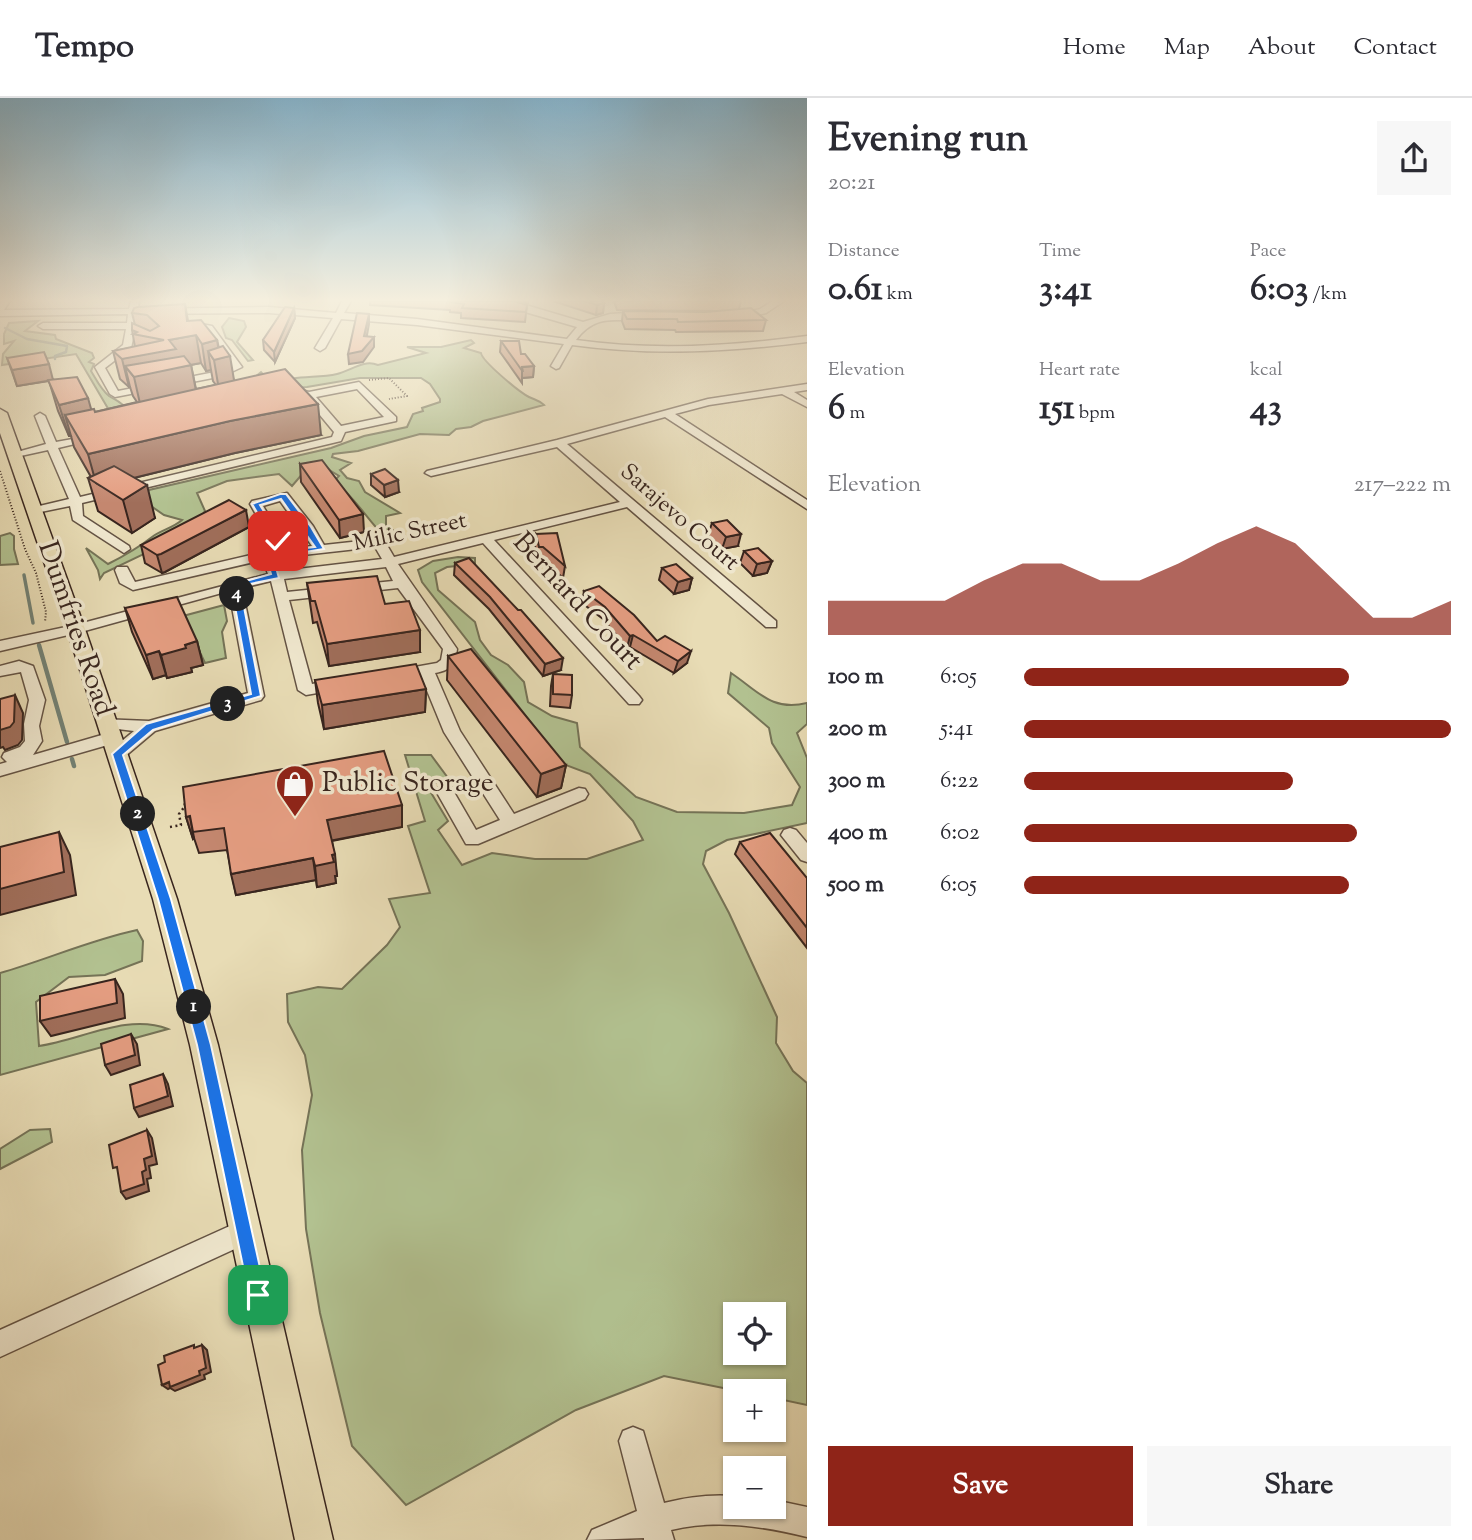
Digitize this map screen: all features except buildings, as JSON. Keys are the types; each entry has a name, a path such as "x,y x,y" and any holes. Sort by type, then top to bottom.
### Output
{"main road":[{"name":"Dumfries Road","path":"0,413 76,629 164,899 204,1045 243,1232 314,1540"}],"street":[{"path":"101,368 115,394 210,376 235,368"},
{"path":"288,392 309,395 359,385 392,419 339,430"},
{"path":"431,473 559,443 708,402 807,387"},
{"path":"783,390 807,404"},
{"path":"309,395 339,430"},
{"path":"666,413 807,505"},
{"path":"40,416 76,502 79,520 124,549"},
{"path":"35,511 328,444 337,439 339,430"},
{"path":"16,454 106,434"},
{"name":"Sarajevo Court","path":"559,443 771,624"},
{"path":"278,541 256,504 283,496 309,529 320,549"},
{"name":"Milic Street","path":"0,646 76,629 235,585 276,576 391,562 629,503"},
{"name":"Bernard Court","path":"485,538 634,700"},
{"path":"122,570 127,583 133,586 268,555 379,543 402,584 450,649 448,662 442,667 386,677"},
{"path":"268,555 306,690 359,681"},
{"path":"281,597 402,584"},
{"path":"0,770 256,696 235,585"},
{"path":"0,671 19,666 28,669 37,700 32,726 35,740 27,752 15,757 0,758"},
{"path":"426,670 452,732 511,823"},
{"path":"112,738 149,727"},
{"path":"445,792 472,839 579,794"},
{"path":"790,835 807,855"},
{"path":"0,1343 243,1232"},
{"path":"633,1441 657,1530"},
{"path":"603,1540 657,1530 700,1509 748,1511 807,1522"}],"path":[{"path":"0,471 25,549 36,573 46,612 43,621 46,621"},
{"path":"170,827 181,825 179,814 185,806 184,800 190,799"}],"green space":[{"path":"84,368 92,368 91,371 106,394 127,410 234,394 261,372 273,385 289,379 337,374 351,368 494,368 524,394 544,405 456,429 449,435 420,434 358,451 333,454 332,457 351,463 340,470 347,478 359,481 365,492 400,513 386,516 386,525 394,531 393,537 387,539 380,532 334,481 339,476 326,468 304,472 292,486 279,474 227,481 197,493 205,511 201,517 144,554 104,573 100,579 86,548 108,564 182,520 164,515 148,504 146,495 149,490 331,448 364,436 407,427 413,414 440,402 440,399 430,384 421,378 360,378 307,387 275,388 116,422"},
{"path":"10,533 14,536 18,564 0,565 0,536"},
{"path":"458,557 475,558 475,564 447,567 435,573 438,590 475,622 480,640 491,655 508,665 524,682 528,702 552,716 577,723 580,747 636,797 677,812 744,813 792,805 800,787 772,743 769,728 728,693 731,673 775,702 784,705 807,703 807,724 797,733 807,758 807,823 727,840 706,851 703,864 777,1017 776,1043 793,1071 807,1083 807,1405 786,1401 786,1379 723,1379 723,1388 664,1376 576,1410 406,1505 352,1446 320,1313 306,1229 302,1150 312,1095 305,1055 288,1022 287,994 318,987 342,989 387,945 400,927 389,899 430,893 408,826 425,821 405,755 431,755 448,778 427,786 448,821 438,830 462,865 492,853 535,859 587,859 643,840 633,821 590,774 563,764 422,582 418,570 433,561"},
{"path":"224,605 227,621 222,632 226,658 205,663 183,616"},
{"path":"137,930 143,941 142,961 105,975 69,977 36,1002 39,1046 120,1026 152,1025 168,1029 0,1075 0,973"},
{"path":"50,1129 52,1142 0,1169 0,1149 30,1130"}],"waterway":[{"path":"24,575 33,623"},
{"path":"39,645 67,742"},
{"path":"72,759 74,766"}],"place":[{"name":"Public Storage","path":"295,818"}],"route":[{"path":"258,1295 204,1045 164,899 117,754 149,727 256,696 235,585 276,576 268,555 320,549 286,496 256,504 278,541"}]}
